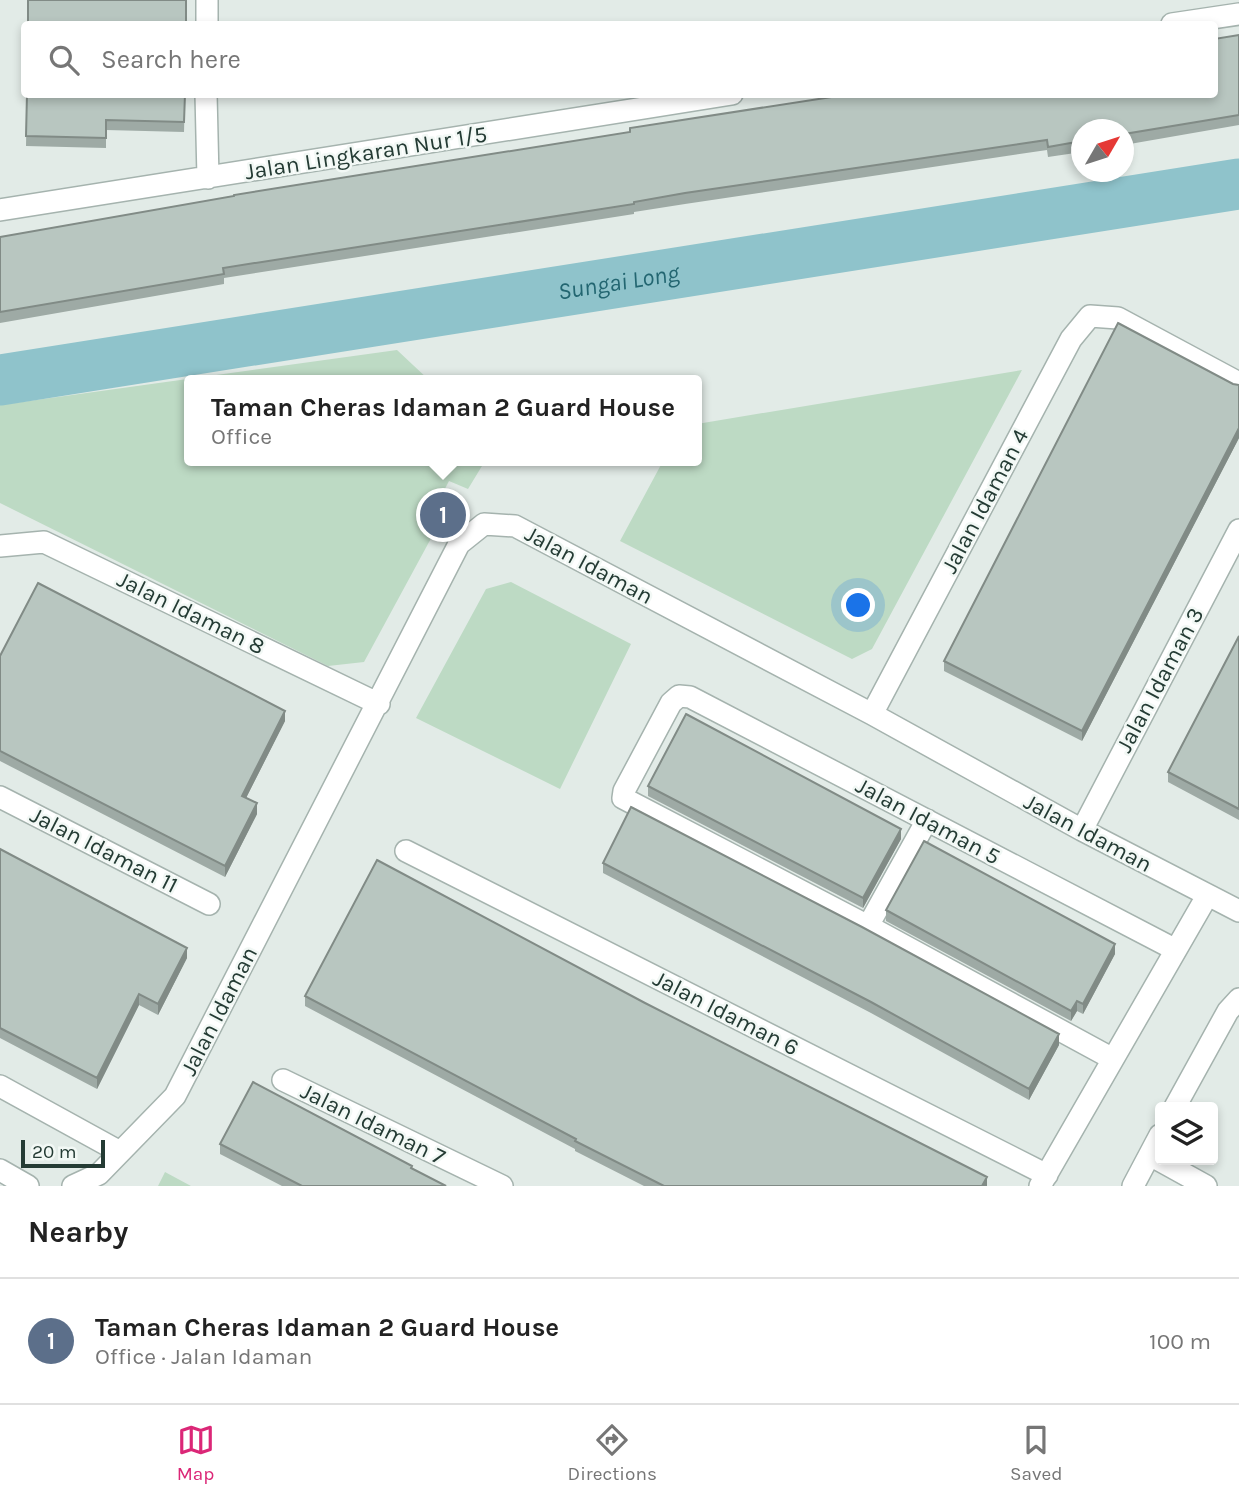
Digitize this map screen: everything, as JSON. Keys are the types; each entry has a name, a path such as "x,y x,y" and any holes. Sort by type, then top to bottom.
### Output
{"street":[{"path":"207,0 207,21"},
{"path":"1192,21 1239,14"},
{"path":"206,98 208,178"},
{"name":"Jalan Lingkaran Nur 1/5","path":"0,211 707,98"},
{"name":"Jalan Idaman 4","path":"872,714 1071,339 1090,316 1118,318 1239,383"},
{"name":"Jalan Idaman","path":"73,1186 99,1174 175,1096 459,544 484,524 515,526 872,714 1082,830 1239,911"},
{"name":"Jalan Idaman 3","path":"1082,830 1239,530"},
{"name":"Jalan Idaman 8","path":"0,546 44,542 379,704"},
{"name":"Jalan Idaman 5","path":"868,926 623,798 624,791 671,703 679,695 690,697 1176,950"},
{"name":"Jalan Idaman 11","path":"0,797 209,904"},
{"path":"927,820 868,926 1113,1059"},
{"name":"Jalan Idaman 6","path":"406,850 1043,1180"},
{"path":"1043,1180 1207,896"},
{"path":"1178,1102 1228,1011 1239,999"},
{"name":"Jalan Idaman 7","path":"283,1080 502,1186"},
{"path":"0,1086 120,1152"},
{"path":"1132,1186 1155,1144"},
{"path":"1150,1154 1206,1186"},
{"path":"0,1170 28,1186"}],"green space":[{"path":"397,350 424,375 217,375"},
{"path":"1022,370 872,649 852,659 620,541 660,466 702,466 702,423"},
{"path":"184,380 184,466 482,466 468,489 449,481 426,525 435,531 364,662 328,666 0,503 0,405"},
{"path":"511,582 631,644 560,789 416,718 486,589"},
{"path":"165,1172 191,1186 158,1186"}],"building":[{"path":"28,0 186,0 186,21 28,21"},
{"path":"1239,35 1239,115 1134,132 1134,119 1071,119 1071,143 1048,147 1047,140 685,193 634,204 223,268 224,274 0,312 0,237 234,195 825,98 1218,98 1218,38"},
{"path":"27,98 185,98 184,122 106,120 106,138 26,136"},
{"path":"1118,323 1239,385 1239,428 1082,731 944,661"},
{"path":"38,583 285,711 242,796 257,803 225,866 0,751 0,656"},
{"path":"1239,636 1239,809 1168,772"},
{"path":"686,714 901,829 863,898 648,786"},
{"path":"631,807 862,927 1059,1034 1029,1089 871,1002 603,863"},
{"path":"924,841 1115,944 1083,1004 1077,1001 1071,1011 886,910"},
{"path":"0,849 187,948 158,1004 139,994 97,1078 0,1028"},
{"path":"377,860 645,1003 987,1177 982,1186 664,1186 575,1141 576,1139 305,996"},
{"path":"253,1082 446,1186 302,1186 220,1144"}],"waterway":[{"name":"Sungai Long","path":"0,380 1239,184"}],"place":[{"name":"Taman Cheras Idaman 2 Guard House","path":"443,515"}]}
